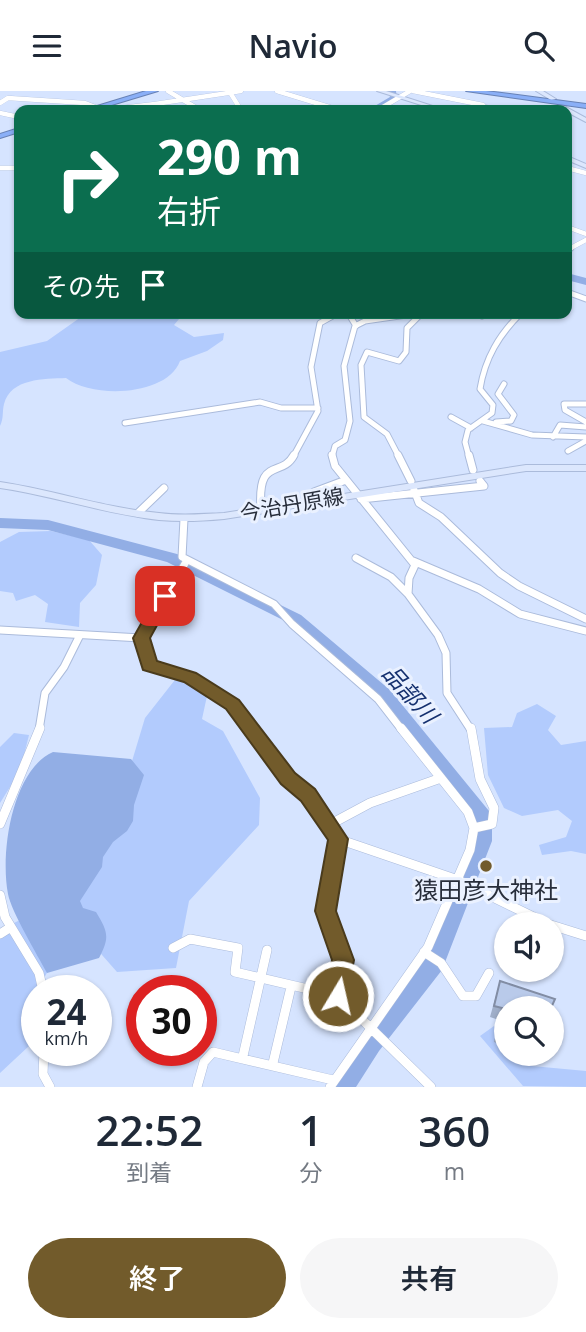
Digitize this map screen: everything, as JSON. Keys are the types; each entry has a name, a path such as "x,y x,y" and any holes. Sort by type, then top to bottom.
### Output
{"highway":[{"path":"108,105 145,91"},
{"path":"110,105 154,91"},
{"path":"470,91 586,105"}],"main road":[{"path":"380,91 427,105"},
{"path":"538,91 551,99"},
{"name":"今治丹原線","path":"0,485 33,489 138,513 184,519 359,496 526,468 586,468"}],"street":[{"path":"9,98 12,95 10,91"},
{"path":"168,91 191,105"},
{"path":"143,105 210,93 231,94 241,91"},
{"path":"277,91 323,105"},
{"path":"386,105 412,91 482,103 481,105"},
{"path":"231,94 239,105"},
{"path":"0,103 9,98 89,105"},
{"path":"261,510 260,495 264,476 271,469 291,461 297,454 318,408 309,372 310,358 320,323 327,319"},
{"path":"352,319 356,325"},
{"path":"356,325 378,319"},
{"path":"349,424 358,414 364,381 362,365 367,352 399,361 406,352 407,328 415,319"},
{"path":"486,422 492,413 493,405 480,389 486,358 490,348 516,319"},
{"path":"356,325 344,366 349,424 345,440 335,446 331,453 335,466 415,565 409,578 408,594"},
{"path":"473,470 465,442 471,428 486,422 511,421 514,415 498,394 504,384"},
{"path":"362,398 364,417 387,433 411,481"},
{"path":"125,423 260,403 281,408 318,408"},
{"path":"586,404 564,404 565,410 586,424"},
{"path":"451,417 471,428"},
{"path":"486,422 532,435 586,439"},
{"path":"553,437 560,425 586,424"},
{"path":"568,451 586,439"},
{"path":"312,501 314,492 346,480"},
{"path":"359,496 484,487 480,481"},
{"path":"138,513 164,488"},
{"path":"414,492 419,503 441,517 500,573 586,619"},
{"path":"184,519 182,557 274,604 292,624 378,699 468,812 474,828 470,849 458,880 424,952 332,1083 273,1063 213,1052 204,1062 197,1087"},
{"path":"356,558 391,577 408,594 438,635 446,653 447,693 471,727 480,779 495,808 492,824 474,828"},
{"path":"187,560 141,638 149,666 190,678 232,704 288,778 308,795 338,839 458,880 523,912"},
{"path":"411,561 479,589 520,614 586,631"},
{"path":"0,629 80,635 108,633 141,638"},
{"path":"0,824 40,727 45,693 64,667 80,635"},
{"path":"329,825 370,803 441,778"},
{"path":"338,839 326,911 343,960 338,996"},
{"path":"0,895 11,927 38,975"},
{"path":"0,934 11,927"},
{"path":"564,929 586,936"},
{"path":"173,948 190,939 238,948 235,972 338,996 372,1026 431,1087"},
{"path":"243,1056 267,950"},
{"path":"424,952 441,963 463,996 475,996 489,973"},
{"path":"273,1063 291,987"},
{"path":"43,1066 43,1075 50,1087"}],"shaded area":[{"path":"78,319 179,319 174,325 194,337 224,333 223,340 207,351 180,361 172,373 145,387 128,391 93,389 66,378 39,380 21,385 8,395 0,426 0,352 47,341"},
{"path":"51,531 89,540 102,555 96,585 80,603 79,627 45,622 48,604 35,595 16,601 13,593 0,591 0,542 19,532"},
{"path":"178,676 207,696 202,719 223,731 260,798 259,825 189,901 176,968 117,972 95,947 54,960 46,975 21,975 21,1053 0,1073 0,930 34,913 126,781 145,718"},
{"path":"537,704 556,716 548,730 561,745 586,741 586,854 571,851 542,855 539,845 566,837 572,821 558,810 522,816 504,808 488,775 484,728 512,727 517,713"},
{"path":"14,733 29,735 20,771 0,803 0,747"},
{"path":"53,752 131,759 144,775 134,805 133,821 103,857 102,867 80,901 83,908 96,912 103,925 106,939 103,951 99,958 47,973 10,902 6,857 12,814 19,794 39,762"},
{"path":"494,1026 494,1052 480,1036"},
{"path":"506,1066 586,1071 586,1087 523,1086"}],"building":[{"path":"500,982 503,982 546,996 496,996"}],"waterway":[{"path":"381,105 394,98 392,91"},
{"path":"572,278 586,282"},
{"name":"品部川","path":"0,523 48,525 172,558 295,619 384,695 482,817 482,841 434,963 371,1043 342,1087"}],"place":[{"name":"猿田彦大神社","path":"486,866"}],"route":[{"path":"165,596 141,638 149,666 190,678 232,704 288,778 308,795 338,839 326,911 343,960 338,996"}]}
